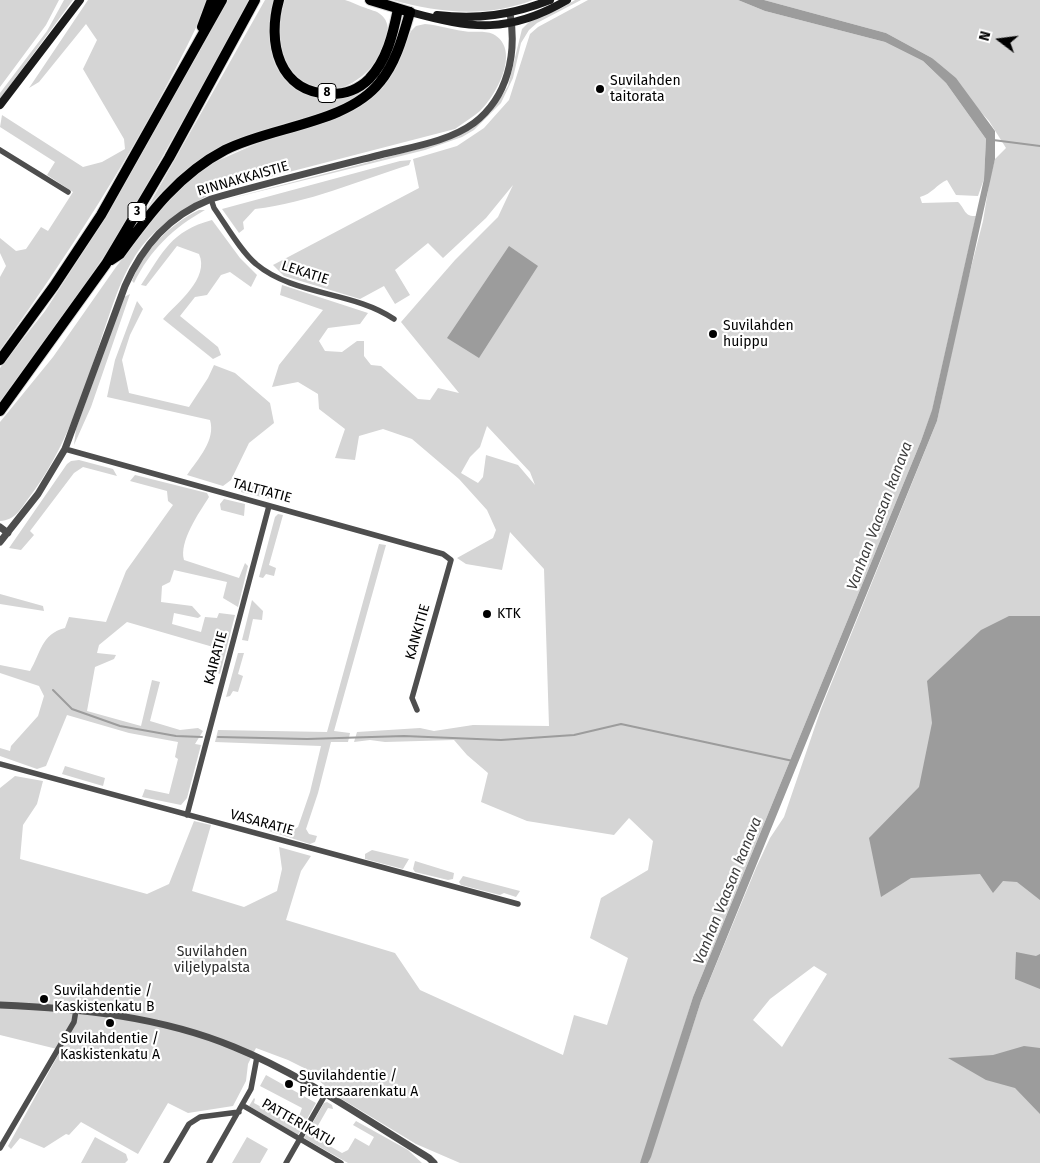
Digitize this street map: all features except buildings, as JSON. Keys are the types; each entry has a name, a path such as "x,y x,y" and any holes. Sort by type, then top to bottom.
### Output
{"highway":[{"path":"199,41 204,19 212,0"},
{"name":"3","path":"0,360 54,286 101,215 222,0"},
{"name":"3","path":"0,411 106,264 169,158 255,0"},
{"name":"8","path":"279,0 274,36 278,58 291,78 311,91 322,93 346,92 368,81 382,61 398,9"},
{"path":"106,264 120,254 165,196 204,163 225,150 248,140 338,112 368,96 381,82 391,64 410,12 370,0"}],"main road":[{"path":"0,105 80,0"},
{"path":"410,12 454,17 510,13 550,0"},
{"path":"410,12 441,21 481,27 512,24 567,0"}],"street":[{"name":"RINNAKKAISTIE","path":"0,542 38,494 65,449 121,295 137,260 155,236 167,224 188,209 211,200 435,140 468,126 488,109 504,84 513,48 510,13"},
{"path":"0,150 68,192"},
{"name":"LEKATIE","path":"211,200 214,208 254,263 275,277 378,309 394,319"},
{"name":"TALTTATIE","path":"65,449 443,554 452,560"},
{"name":"KAIRATIE","path":"187,816 269,506"},
{"path":"0,527 8,532"},
{"name":"KANKITIE","path":"417,710 412,698 452,560"},
{"name":"VASARATIE","path":"0,764 518,904"},
{"path":"0,1005 76,1010 160,1024 220,1041 257,1058 325,1095 429,1158 434,1163"},
{"path":"0,1148 74,1022 76,1010"},
{"path":"209,1163 251,1089 257,1058"},
{"path":"286,1163 325,1095"},
{"name":"PATTERIKATU","path":"242,1105 341,1163"},
{"path":"166,1163 189,1124 200,1117 239,1112"}],"green space":[{"path":"0,0 59,0 46,25 0,87"},
{"path":"64,0 73,0 0,99 0,93 47,31"},
{"path":"88,0 209,0 163,92 113,180 86,224 0,350 0,277 6,266 0,253 0,238 16,251 26,249 41,227 48,231 73,192 47,175 55,162 0,127 2,115 83,167 102,162 125,149 124,139 83,69 97,40 86,24 39,82 29,88"},
{"path":"228,0 251,0 117,237 60,321 57,321 55,329 0,402 0,368 45,311 100,226"},
{"path":"265,0 275,0 271,43 277,68 293,87 315,97 339,98 351,94 374,80 383,65 398,28 402,27 383,73 363,93 340,106 279,125 243,139 204,160 169,185 144,214"},
{"path":"284,0 345,0 379,13 387,25 387,40 379,57 367,72 350,84 331,90 312,86 293,72 287,64 280,47 279,28"},
{"path":"392,0 533,0 498,9 463,12 428,8"},
{"path":"575,0 581,0 537,23 529,30 521,43 513,78 501,103 474,130 462,137 425,150 221,201 426,147 467,131 491,112 508,86 522,29 532,19 558,10"},
{"name":"Suvilahden viljelypalsta","path":"588,0 738,0 765,11 885,42 923,61 946,83 986,139 984,179 978,196 956,195 947,180 928,194 920,197 922,203 958,202 967,214 976,216 932,411 693,997 645,1154 640,1163 460,1163 416,1144 335,1095 306,1069 256,1048 248,1064 246,1081 233,1106 188,1113 168,1103 138,1154 81,1122 69,1135 66,1134 44,1148 20,1138 11,1149 8,1146 61,1050 0,1035 0,788 15,776 43,781 37,804 23,825 20,859 147,894 169,884 194,821 211,825 192,891 244,907 277,891 282,869 279,847 311,856 301,871 286,920 395,953 420,990 563,1055 574,1015 607,1025 628,958 590,938 601,898 648,870 653,841 629,818 614,835 527,821 481,802 488,773 467,755 454,740 385,742 370,740 354,742 357,732 420,728 434,731 473,725 549,726 544,569 510,532 502,570 466,564 457,558 493,538 496,530 487,510 459,479 412,439 383,429 359,436 355,460 335,458 345,429 319,409 318,394 298,382 272,387 279,365 323,310 280,295 282,285 368,313 360,324 328,328 319,341 325,351 342,352 357,341 364,341 364,356 371,365 381,366 418,399 430,400 438,388 459,393 401,322 455,260 498,217 513,185 486,218 443,258 428,243 395,270 410,295 395,304 384,286 360,299 284,276 273,265 419,188 413,159 457,146 484,128 509,100 530,34 538,27","holes":["487,426 530,472 535,485 518,465 486,455 483,477 478,483 461,473 470,457 480,447"]},
{"path":"764,0 1040,0 1040,1163 648,1163 701,1001 756,868 770,838 784,817 821,709 937,421 964,295 983,221 990,178 995,159 1006,148 989,121 932,58 886,33","holes":["814,966 827,974 782,1047 753,1020 770,999"]},
{"path":"425,24 467,32 490,33 501,41 505,50 506,61 499,84 486,104 480,111 455,129 204,194 207,196 158,229 142,246 125,274 73,419 53,461 20,511 10,519 0,521 0,422 53,357 116,267 167,200 208,165 276,135 353,108 375,94 391,75 411,31 416,26"},
{"path":"411,160 409,165 333,191 294,202 255,209 243,222 244,229 239,233 222,209 400,161"},
{"path":"199,210 205,210 173,232 155,250 134,283 132,281 143,259 159,239 168,230"},
{"path":"212,220 240,258 257,275 251,287 230,272 221,275 207,295 195,297 180,316 218,347 221,355 213,359 163,319 196,281 201,263 199,254 177,246 146,286 141,285 169,244 187,230"},
{"path":"130,294 91,407 74,445 76,429 124,297"},
{"path":"137,301 143,309 130,335 122,360 129,393 189,407 214,365 235,373 270,403 274,423 249,443 231,480 223,486 187,475 201,456 208,442 211,427 210,420 107,397 115,360"},
{"path":"79,460 113,469 117,476 83,467 74,473 30,531 34,535 21,550 9,548 67,464 71,461"},
{"path":"135,475 207,493 209,497 195,519 184,544 184,560 239,578 245,563 248,566 238,607 223,598 227,582 174,570 170,582 162,586 161,602 192,606 201,616 198,618 174,613 172,624 201,632 205,617 217,618 219,613 235,615 220,674 215,672 220,649 127,622 99,645 97,653 116,655 114,659 95,667 87,711 141,726 152,680 160,682 150,721 180,730 198,728 203,731 195,744 201,745 187,798 181,805 142,797 145,789 169,794 178,759 175,757 178,742 129,733 67,715 46,766 37,769 0,756 0,748 10,751 11,746 38,716 44,696 39,686 0,673 0,665 30,671 46,639 65,628 69,617 106,622 126,571 173,505 168,501 167,491 130,481"},
{"path":"243,482 283,491 277,500 274,500 241,492"},
{"path":"224,499 245,504 244,516 221,510 220,504"},
{"path":"278,514 283,515 269,565 276,568 274,576 266,574 263,578 259,577 275,517"},
{"path":"379,544 386,545 334,731 350,733 348,742 331,742 318,793 306,829 309,834 317,836 315,842 310,844 256,827 258,819 295,829 298,827 310,792 321,746 215,742 218,730 327,732"},
{"path":"0,594 43,606 44,611 0,604"},
{"path":"252,600 263,611 262,620 253,619 248,641 242,640"},
{"path":"238,653 244,653 238,674 243,676 238,692 233,691 230,696 226,697"},
{"path":"65,766 105,778 103,786 62,774"},
{"path":"372,850 409,859 403,869 365,859 365,854"},
{"path":"415,861 454,873 453,879 448,880 415,872 413,869"},
{"path":"463,876 520,891 516,897 461,885 459,882"},
{"path":"266,1075 316,1103 298,1135 249,1106 254,1098 254,1103 293,1124 296,1118 298,1119 302,1108 260,1086"},
{"path":"327,1102 332,1105 333,1109 328,1108 312,1136 342,1153 348,1150 355,1138 369,1146 374,1137 353,1125 356,1121 408,1150 422,1163 348,1163 304,1138 324,1103"},
{"path":"95,1137 126,1154 128,1160 125,1163 81,1163"},
{"path":"247,1137 268,1149 260,1163 232,1163"}],"shaded area":[{"path":"738,0 764,0 886,33 932,58 956,78 995,131 995,159 937,421 701,1001 651,1157 648,1163 640,1163 693,997 921,441 932,410 984,179 986,139 946,83 923,61 885,42 765,11"},
{"path":"509,246 538,266 479,358 447,338"},
{"path":"1009,616 1040,616 1040,900 1017,882 1003,881 993,893 980,874 911,878 881,897 869,838 919,787 932,723 927,681 981,630"},
{"path":"1016,952 1036,956 1040,954 1040,989 1015,979"},
{"path":"1024,1046 1040,1048 1040,1114 1015,1088 986,1080 948,1058 993,1055"}],"waterway":[{"path":"993,140 1040,146"},
{"path":"53,690 72,709 120,726 176,736 202,737"},
{"path":"218,737 307,739 404,736 501,740 574,735 621,724 793,761"}],"place":[{"name":"Suvilahden taitorata","path":"600,89"},
{"name":"Suvilahden huippu","path":"713,334"},
{"name":"KTK","path":"487,614"},
{"name":"Suvilahdentie / Kaskistenkatu B","path":"44,999"},
{"name":"Suvilahdentie / Kaskistenkatu A","path":"110,1023"},
{"name":"Suvilahdentie / Pietarsaarenkatu A","path":"289,1084"}],"water label":[{"name":"Vanhan Vaasan kanava","path":"880,516"},
{"name":"Vanhan Vaasan kanava","path":"728,891"}]}
